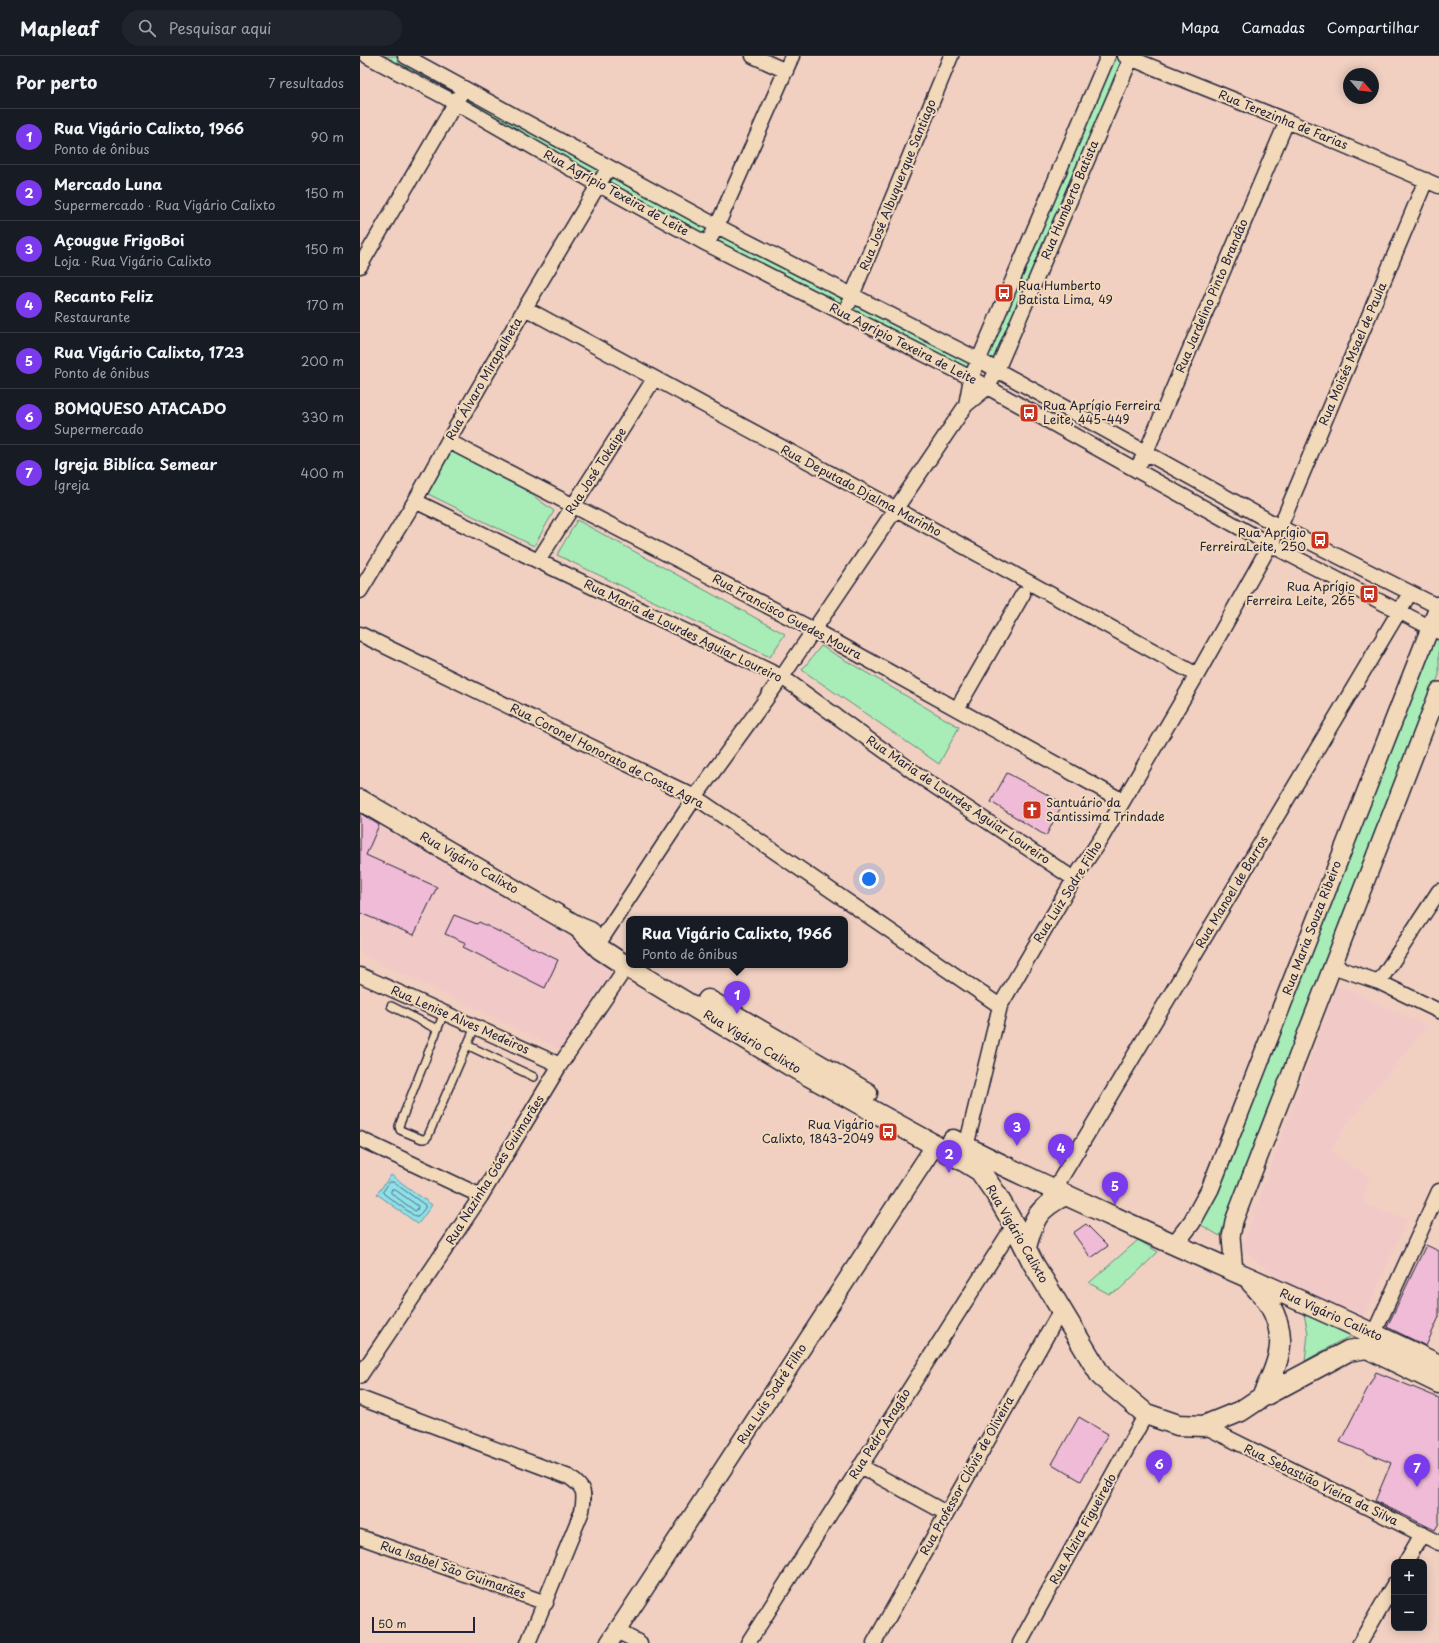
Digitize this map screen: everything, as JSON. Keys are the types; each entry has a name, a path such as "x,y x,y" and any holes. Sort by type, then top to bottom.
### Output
{"main road":[{"name":"Rua Vigário Calixto","path":"360,800 578,927 626,960"},
{"name":"Rua Vigário Calixto","path":"639,968 791,1066 980,1171 1014,1224 1033,1263 1101,1376 1146,1414 1178,1425 1204,1426 1241,1411 1262,1398 1348,1352 1367,1348 1439,1383"},
{"name":"Rua Vigário Calixto","path":"654,968 860,1088 966,1147 1059,1192 1241,1275 1374,1333 1439,1365"},
{"path":"1026,1247 1032,1226 1038,1214 1053,1201 1059,1192"},
{"path":"1241,1275 1268,1302 1278,1323 1281,1344 1275,1372 1262,1398"}],"street":[{"name":"Rua Agrípio Texeira de Leite","path":"367,56 456,103 707,244 988,387 1270,544 1434,630"},
{"name":"Rua Agrípio Texeira de Leite","path":"405,56 717,226 998,370 1280,527 1410,593 1439,606"},
{"path":"753,56 786,71"},
{"path":"707,244 717,226 792,56"},
{"name":"Rua José Albuquerque Santiago","path":"845,313 951,56"},
{"name":"Rua Humberto Batista","path":"966,405 971,378 1108,56"},
{"name":"Rua Humberto Batista","path":"988,387 998,370 1130,57"},
{"name":"Rua Terezinha de Farias","path":"1130,57 1433,183"},
{"path":"360,266 464,88"},
{"name":"Rua Jardelino Pinto Brandão","path":"1136,470 1146,452 1287,121"},
{"name":"Rua Álvaro Mirapalheta","path":"360,592 416,501 448,441 525,308 600,185 609,167"},
{"name":"Rua Moisés Msael de Paula","path":"1280,527 1433,183"},
{"name":"Rua Deputado Djalma Marinho","path":"525,308 654,380 896,509 1197,675"},
{"name":"Rua José Tokaipe","path":"538,561 654,380"},
{"path":"600,942 695,797 782,677 966,405 988,387"},
{"name":"Rua Francisco Guedes Moura","path":"448,441 814,630 1123,801"},
{"name":"Rua Maria de Lourdes Aguiar Loureiro","path":"416,501 538,561 782,677 925,780 1074,879"},
{"name":"Rua Luiz Sodre Filho","path":"966,1147 1000,1006 1074,879 1102,837 1197,675 1280,527"},
{"name":"Rua Manoel de Barros","path":"1059,1192 1410,593"},
{"path":"957,709 1023,594"},
{"name":"Rua Maria Souza Ribeiro","path":"1174,1245 1192,1222 1210,1189 1434,630 1439,606"},
{"name":"Rua Coronel Honorato de Costa Agra","path":"360,634 695,797 1000,1006"},
{"path":"1241,1275 1231,1237 1234,1221 1439,691"},
{"path":"1378,982 1439,891"},
{"name":"Rua Nazinha Góes Guimarães","path":"363,1367 481,1196 560,1065 626,964"},
{"path":"1332,966 1378,982 1439,1011"},
{"name":"Rua Lenise Alves Medeiros","path":"360,975 560,1065"},
{"path":"360,1139 481,1196"},
{"name":"Rua Luís Sodré Filho","path":"613,1637 935,1145"},
{"path":"1374,1333 1439,1191"},
{"name":"Rua Pedro Aragão","path":"748,1643 1014,1224"},
{"name":"Rua Professor Clóvis de Oliveira","path":"874,1643 1061,1310"},
{"path":"360,1398 569,1477 582,1487 584,1497 582,1511 546,1603 528,1643"},
{"name":"Rua Alzira Figueiredo","path":"1020,1643 1146,1414"},
{"name":"Rua Sebastião Vieira da Silva","path":"1204,1426 1439,1543"},
{"path":"860,1466 946,1513"},
{"path":"1408,1559 1422,1534"},
{"name":"Rua Isabel São Guimarães","path":"360,1537 546,1603"},
{"path":"1360,1643 1391,1589"},
{"path":"613,1637 640,1643"}],"lane":[{"path":"391,1006 437,1029"},
{"path":"444,1013 399,1126 400,1130 422,1139 425,1139 428,1136 475,1027"},
{"path":"467,1044 534,1077"}],"shaded area":[{"path":"360,815 436,855 622,968 565,1052 360,954"},
{"path":"1337,985 1428,1026 1346,1125 1331,1151 1370,1177 1363,1204 1408,1219 1364,1317 1279,1280 1241,1248"}],"green space":[{"path":"375,56 398,56 459,90 455,99"},
{"path":"1114,56 1126,60 997,363 984,357"},
{"path":"465,92 605,168 597,179 459,102"},
{"path":"611,172 713,228 706,238 604,185"},
{"path":"718,231 847,297 844,308 712,242"},
{"path":"854,299 974,362 968,373 850,312"},
{"path":"453,449 513,481 554,511 534,546 426,493"},
{"path":"577,520 785,634 770,657 557,555"},
{"path":"1432,636 1439,638 1439,675 1220,1236 1196,1222"},
{"path":"821,646 959,727 939,764 802,670"},
{"path":"1138,1240 1158,1252 1119,1290 1109,1294 1089,1283"},
{"path":"1302,1305 1362,1332 1338,1342 1305,1361 1308,1333"}],"water":[{"path":"391,1175 432,1205 418,1224 377,1194"}],"building":[{"name":"Santuário da Santissima Trindade","path":"1007,773 1063,803 1046,836 991,802"},
{"path":"360,813 379,825 366,855 437,887 414,935 360,913"},
{"path":"454,915 477,924 479,922 558,960 545,988 463,947 466,943 445,934"},
{"path":"1086,1224 1108,1246 1091,1258 1073,1233"},
{"path":"1426,1245 1439,1251 1439,1317 1426,1346 1387,1327"},
{"path":"1376,1372 1439,1398 1439,1523 1435,1530 1375,1501 1391,1463 1340,1442"},
{"path":"1079,1417 1108,1434 1081,1481 1052,1464"}],"place":[{"name":"Rua Humberto Batista Lima, 49","path":"1004,293"},
{"name":"Rua Aprígio Ferreira Leite, 445-449","path":"1029,413"},
{"name":"Rua Aprígio FerreiraLeite, 250","path":"1320,540"},
{"name":"Rua Aprígio Ferreira Leite, 265","path":"1369,594"},
{"name":"Santuário da Santissima Trindade","path":"1032,810"},
{"name":"Rua Vigário Calixto, 1966","path":"737,1014"},
{"name":"Rua Vigário Calixto, 1843-2049","path":"888,1132"},
{"name":"Açougue FrigoBoi","path":"1017,1146"},
{"name":"Recanto Feliz","path":"1061,1167"},
{"name":"Mercado Luna","path":"949,1173"},
{"name":"Rua Vigário Calixto, 1723","path":"1115,1205"},
{"name":"BOMQUESO ATACADO","path":"1159,1483"},
{"name":"Igreja Biblíca Semear","path":"1417,1487"}]}
